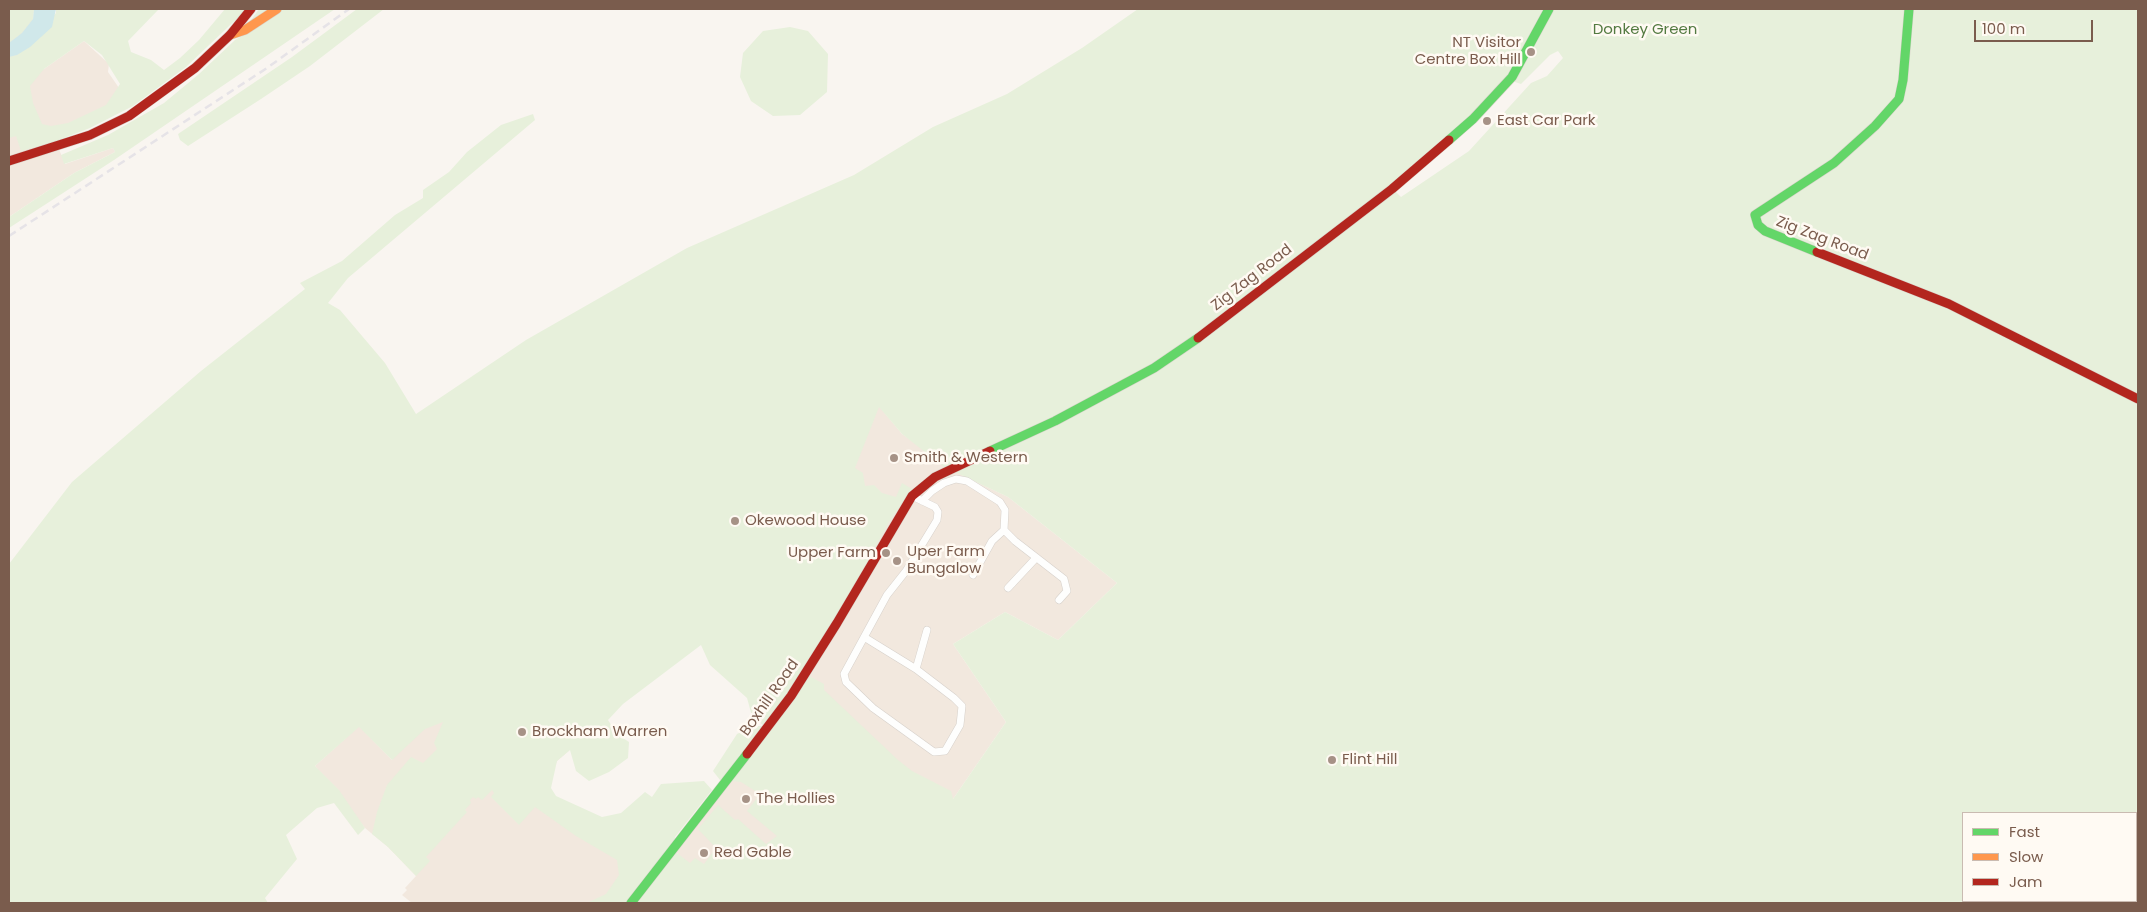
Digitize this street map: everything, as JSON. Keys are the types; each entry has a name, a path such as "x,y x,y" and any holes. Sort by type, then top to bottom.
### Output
{"street":[{"path":"9,161 90,135 129,116 195,68 230,35 251,9"},
{"path":"230,35 245,30 276,9"},
{"name":"Zig Zag Road","path":"912,496 935,476 1055,421 1154,368 1205,333 1327,237 1392,190 1473,119 1499,93 1512,77 1548,9"},
{"name":"Zig Zag Road","path":"1909,9 1903,80 1899,99 1834,164 1760,210 1755,215 1758,225 1765,231 1950,304 2138,399"},
{"path":"922,501 932,490 956,479 967,482 1000,502 1004,510 1004,530 992,541 973,575"},
{"path":"864,637 916,669 962,706 960,725 945,751 934,752 873,708 846,682 844,674 864,637 887,595 906,571 937,520 938,512 935,507 912,496"},
{"name":"Boxhill Road","path":"631,903 791,696 837,624 912,496"},
{"path":"1004,530 1064,579 1067,591 1059,600"},
{"path":"1008,588 1036,558"},
{"path":"916,669 927,630"}],"shaded area":[{"path":"9,9 34,9 33,19 44,69 84,41 109,64 108,72 128,101 54,137 65,164 113,148 115,152 74,173 9,217"},
{"path":"879,406 902,434 964,476 1008,497 1117,583 1058,640 1005,612 953,644 1006,722 953,799 736,903 673,850 783,707 634,522"},
{"path":"411,685 571,749 557,761 544,797 622,848 631,903 412,903 402,895 407,890 405,888 416,876 388,847 365,828 315,766 359,726 392,760"}],"green space":[{"path":"9,9 34,9 33,19 22,33 9,43"},
{"path":"56,9 159,9 128,41 131,52 151,60 164,70 199,40 225,9 247,9 186,67 133,106 90,128 56,141 21,151 16,136 9,138 9,57 17,55 56,13","holes":["84,41 102,55 120,84 106,105 68,123 51,126 42,124 33,103 30,86 44,69"]},
{"path":"259,9 335,9 114,160 9,228 9,217 74,173 115,152 113,148 64,164 61,155 108,135 164,103 199,74 235,40 249,32 246,27"},
{"path":"357,9 384,9 310,66 188,146 180,140 178,134 292,57"},
{"name":"Donkey Green","path":"1138,9 2138,9 2138,903 587,903 606,894 619,875 617,860 576,836 535,807 519,825 491,797 494,793 492,790 482,800 478,797 476,799 473,797 470,800 471,803 465,810 467,812 426,857 430,861 416,876 388,847 372,834 377,812 387,785 411,757 423,763 437,749 434,743 443,722 425,729 392,760 359,727 315,766 339,790 365,828 358,835 334,803 317,808 286,835 297,859 265,898 268,903 9,903 9,564 72,482 201,371 305,289 300,283 342,261 395,215 423,198 423,190 449,172 467,152 501,125 533,114 535,120 348,278 328,303 340,310 385,363 416,414 526,340 687,248 854,175 933,127 1007,94 1082,48","holes":["1558,51 1563,58 1547,76 1531,83 1469,151 1401,197 1395,191 1470,127 1512,81 1521,84 1550,55","879,407 902,434 944,467 1008,497 1117,583 1058,640 1005,612 953,644 1006,722 953,799 951,791 912,771 898,760 824,690 824,684 809,676 787,711 778,708 847,599 889,522 912,489 902,483 896,497 882,493 874,485 865,486 863,473 855,468","701,645 710,665 747,698 752,716 764,726 753,726 737,734 713,771 720,780 741,782 760,794 747,811 777,836 766,844 738,819 735,820 718,805 698,829 716,848 704,864 695,858 690,863 673,850 675,837 712,790 704,781 661,784 652,797 645,792 621,813 602,817 556,796 551,788 557,761 570,750 576,771 589,781 609,772 628,758 629,742 617,734 608,720 623,704"]},
{"path":"790,27 808,31 828,54 827,92 800,115 773,116 751,101 740,77 743,53 763,31"}],"water":[{"path":"34,9 56,9 52,27 30,47 17,55 9,57 9,43 22,33 33,19"}],"railway":[{"path":"9,236 267,68 349,9"}],"traffic: fast":[{"path":"1449,140 1473,119 1512,77 1549,9"},
{"path":"1817,252 1765,231 1758,225 1755,215 1834,163 1875,126 1899,99 1903,80 1909,9"},
{"path":"990,451 1055,421 1154,368 1198,338"},
{"path":"631,903 747,754"}],"traffic: slow":[{"path":"230,35 245,30 277,9"}],"traffic: jam":[{"path":"9,161 90,135 129,116 195,68 230,35 251,9"},
{"path":"1198,338 1392,189 1449,140"},
{"path":"1817,252 1949,304 2138,399"},
{"path":"747,754 791,696 837,623 912,496 935,477 990,451"}],"place":[{"name":"NT Visitor Centre Box Hill","path":"1531,52"},
{"name":"East Car Park","path":"1487,121"},
{"name":"Smith & Western","path":"894,458"},
{"name":"Okewood House","path":"735,521"},
{"name":"Upper Farm","path":"886,553"},
{"name":"Uper Farm Bungalow","path":"897,561"},
{"name":"Brockham Warren","path":"522,732"},
{"name":"Flint Hill","path":"1332,760"},
{"name":"The Hollies","path":"746,799"},
{"name":"Red Gable","path":"704,853"}]}
